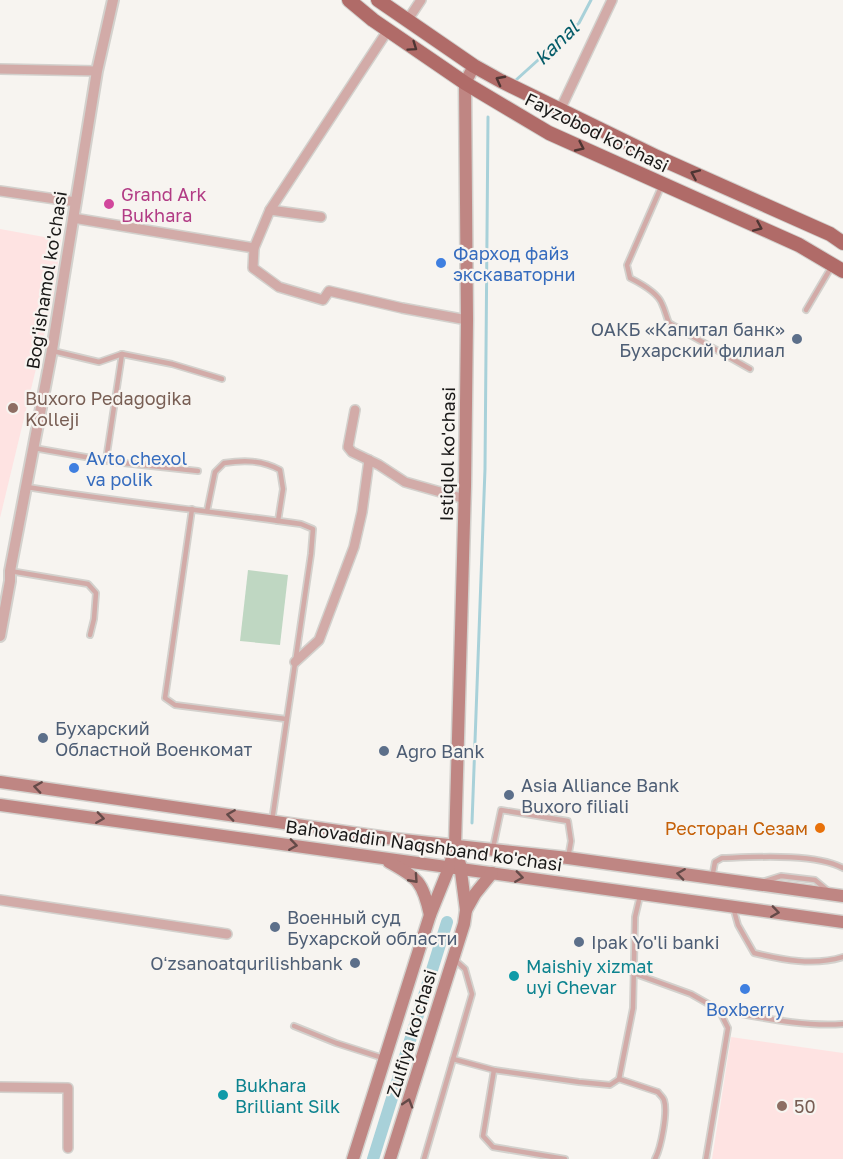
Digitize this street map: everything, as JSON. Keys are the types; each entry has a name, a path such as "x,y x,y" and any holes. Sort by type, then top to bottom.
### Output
{"main road":[{"name":"Fayzobod ko'chasi","path":"349,0 465,83 549,133 800,245 838,267"},
{"name":"Fayzobod ko'chasi","path":"378,0 474,66 657,157 830,234 843,243"},
{"name":"Istiqlol ko'chasi","path":"455,868 465,499 467,320 465,83 474,66"},
{"name":"Bahovaddin Naqshband ko'chasi","path":"0,782 455,846 568,858 839,896"},
{"name":"Bahovaddin Naqshband ko'chasi","path":"0,805 843,922"},
{"path":"380,856 412,874 425,893 430,915"},
{"name":"Zulfiya ko'chasi","path":"390,1159 464,924 466,910 455,868"},
{"name":"Zulfiya ko'chasi","path":"353,1159 430,915 455,868"},
{"path":"466,910 475,894 492,873"}],"street":[{"name":"Bog'ishamol ko'chasi","path":"0,636 6,577 27,487 52,350 97,71 113,0"},
{"path":"407,21 421,0"},
{"path":"560,110 612,0"},
{"path":"388,30 270,210 254,248 253,268 279,287 323,300 329,291 432,315 467,320"},
{"path":"0,69 97,71"},
{"path":"0,191 76,202"},
{"path":"270,210 321,217"},
{"path":"73,218 254,248"},
{"path":"355,410 348,447 352,452 405,482 465,499"},
{"path":"295,662 319,640 354,547 362,512 369,460"},
{"path":"0,900 227,934"},
{"path":"0,1087 68,1088 68,1148"}],"lane":[{"path":"662,185 627,265 630,278 642,284 662,302 669,323 750,369"},
{"path":"806,310 838,267"},
{"path":"52,350 99,362 122,354 172,364 222,379"},
{"path":"106,460 122,354"},
{"path":"34,448 106,460 198,471"},
{"path":"207,511 215,472 224,463 249,461 270,465 280,470 283,489 278,521"},
{"path":"27,487 101,499 302,524 313,529 272,821"},
{"path":"192,509 165,698 175,705 286,719"},
{"path":"6,577 88,584 96,593 90,635"},
{"path":"493,849 501,810 568,821 571,841 568,858"},
{"path":"712,878 715,862 722,858 786,857 843,868"},
{"path":"453,1059 494,1070 610,1085 619,1079 633,1008 635,917 640,894"},
{"path":"733,907 738,926 754,953 801,962 819,962 843,957"},
{"path":"423,1159 472,994 465,969 453,958"},
{"path":"633,973 691,994 720,1010 781,1021 843,1024"},
{"path":"706,1159 728,1028 720,1010"},
{"path":"294,1026 385,1059"},
{"path":"494,1070 483,1136 492,1147 565,1159"},
{"path":"619,1079 658,1092 665,1102 663,1131 655,1159"}],"shaded area":[{"name":"Buxoro Pedagogika Kolleji","path":"0,229 61,240 53,298 0,518"},
{"name":"50","path":"731,1037 843,1053 843,1159 712,1159"}],"green space":[{"path":"248,570 288,575 280,645 240,641"}],"waterway":[{"name":"kanal","path":"516,80 579,23 591,0"},
{"path":"472,823 485,469 488,117"},
{"path":"373,1159 447,922"}],"place":[{"name":"Grand Ark Bukhara","path":"109,204"},
{"name":"Фарход файз экскаваторни","path":"441,263"},
{"name":"ОАКБ «Капитал банк» Бухарский филиал","path":"797,339"},
{"name":"Buxoro Pedagogika Kolleji","path":"13,408"},
{"name":"Avto chexol va polik","path":"74,468"},
{"name":"Бухарский Областной Военкомат","path":"43,738"},
{"name":"Agro Bank","path":"384,751"},
{"name":"Asia Alliance Bank Buxoro filiali","path":"509,795"},
{"name":"Ресторан Сезам","path":"820,828"},
{"name":"Военный суд Бухарской области","path":"275,927"},
{"name":"Ipak Yo'li banki","path":"579,942"},
{"name":"Oʻzsanoatqurilishbank","path":"355,963"},
{"name":"Maishiy xizmat uyi Chevar","path":"514,976"},
{"name":"Boxberry","path":"745,989"},
{"name":"Bukhara Brilliant Silk","path":"223,1095"},
{"name":"50","path":"782,1106"}]}
